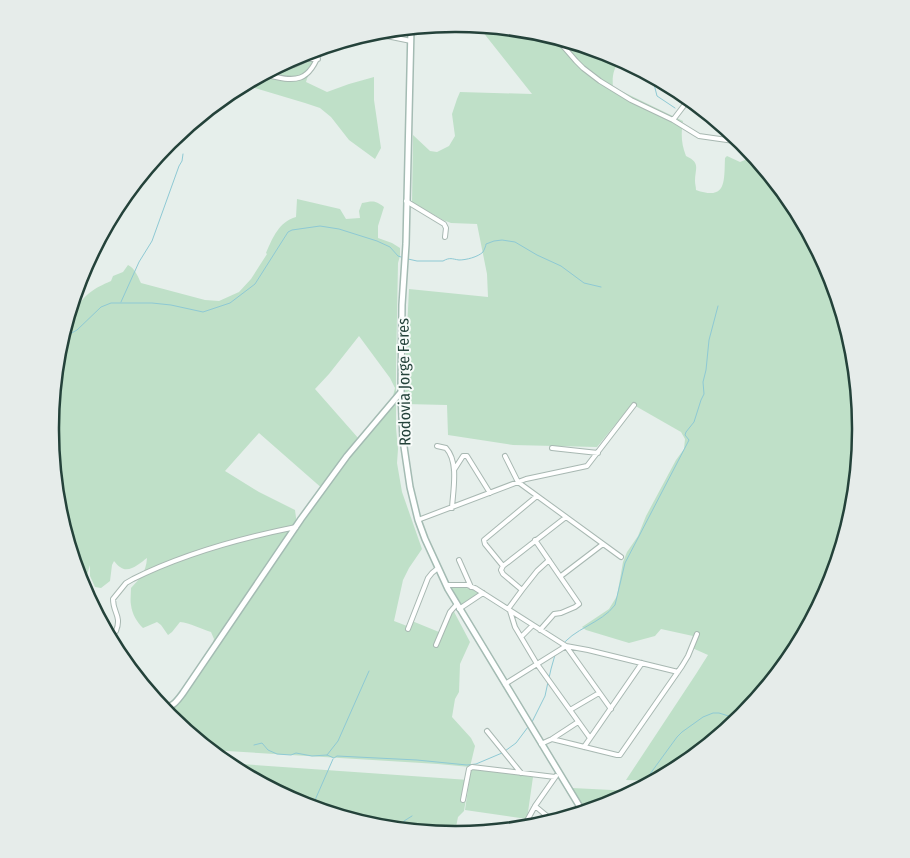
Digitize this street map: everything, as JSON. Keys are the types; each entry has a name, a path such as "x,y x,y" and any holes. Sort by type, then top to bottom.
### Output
{"main road":[{"name":"Rodovia Jorge Feres","path":"410,35 401,392 402,423 410,487 418,520 446,585 557,774 578,805"},
{"path":"171,705 183,693 296,527 347,456 401,392"}],"street":[{"path":"393,38 410,41"},
{"path":"565,48 576,61 600,81 631,100 673,120 695,134 725,140"},
{"path":"274,76 288,79 298,78 309,72 315,65 318,59 314,59"},
{"path":"673,120 684,105"},
{"path":"406,201 444,224 446,228 445,237"},
{"path":"418,520 518,482 537,476 585,467 634,404"},
{"path":"437,446 446,448 451,453 454,462 452,508"},
{"path":"552,448 598,452"},
{"path":"454,470 463,456 467,456 490,493"},
{"path":"505,456 518,482 621,557"},
{"path":"522,590 503,574 503,566 485,544 484,539 537,496"},
{"path":"503,566 566,517"},
{"path":"116,631 119,620 113,599 126,583 133,578 192,555 262,534 296,527"},
{"path":"535,540 579,604 576,607 554,614 540,630"},
{"path":"560,576 603,544"},
{"path":"459,560 471,586"},
{"path":"509,610 537,571 549,560"},
{"path":"408,629 428,578 438,568"},
{"path":"446,585 471,586 566,646 611,709"},
{"path":"436,645 450,612 483,593"},
{"path":"509,610 513,622 537,664 590,738"},
{"path":"521,637 533,625"},
{"path":"552,739 617,755 622,754 688,656 697,634"},
{"path":"505,684 566,646 678,672"},
{"path":"584,747 642,663"},
{"path":"570,710 599,693"},
{"path":"541,744 578,722"},
{"path":"488,731 521,773"},
{"path":"463,800 469,769 472,767 521,773 557,774"},
{"path":"528,819 557,774"},
{"path":"535,806 546,815"}],"green space":[{"path":"484,33 532,40 558,46 616,67 613,87 683,121 682,143 686,156 694,161 695,164 696,190 706,193 719,191 724,181 725,158 727,156 740,162 745,160 770,188 785,209 811,254 830,302 844,352 851,403 852,429 848,481 838,532 811,604 785,649 770,670 735,709 696,744 675,759 638,780 626,780 708,655 690,647 693,636 661,629 655,636 629,643 586,630 582,627 609,609 617,596 623,562 627,552 638,536 646,516 676,460 684,449 685,439 681,432 632,404 597,447 513,445 448,435 447,405 405,404 404,389 409,289 488,297 487,274 477,224 451,223 412,204 413,135 430,151 437,152 449,146 455,136 452,114 460,92 532,94"},
{"path":"313,59 306,82 327,92 374,77 374,100 381,148 375,159 349,140 331,117 320,108 254,88 280,73"},
{"path":"297,199 340,209 346,219 360,218 359,211 362,203 376,202 384,207 378,226 378,238 400,248 396,368 397,463 402,492 422,549 403,580 394,621 407,626 412,621 439,632 451,606 470,642 460,664 459,692 455,699 452,717 471,738 475,746 470,767 224,751 194,727 170,704 176,700 209,655 214,639 211,632 180,622 168,635 157,622 143,628 135,618 132,608 131,588 144,571 147,558 131,569 123,569 114,561 110,581 101,588 95,587 90,576 90,565 87,575 72,532 66,506 59,455 59,403 66,352 79,304 90,292 111,281 113,276 123,272 128,265 134,270 141,283 205,300 219,301 239,292 251,279 267,254 277,231 290,219 296,217","holes":["359,336 390,378 395,388 391,404 359,439 315,389","259,433 324,490 295,533 297,525 295,510 259,492 225,471"]},
{"path":"448,586 474,589 480,593 459,606"},
{"path":"244,764 469,780 464,811 458,817 456,826 429,825 378,818 352,812 280,785"},
{"path":"471,768 533,777 527,819 465,810"},
{"path":"572,788 618,790 607,795 582,804"}],"waterway":[{"path":"655,87 657,96 675,108"},
{"path":"121,302 139,262 152,241 183,154"},
{"path":"70,334 77,330 101,307 111,303 152,303 203,312 230,303 255,284 288,232 292,230 320,226 339,229 377,241 390,247 398,256 404,258"},
{"path":"408,259 417,261 468,259 483,252 486,244 502,240 515,242 561,266 584,283 601,287"},
{"path":"560,648 572,636 602,617 615,605 625,563 689,440 685,435 694,422 704,394 703,382 709,340 718,306"},
{"path":"549,678 555,655"},
{"path":"327,755 338,741 369,671"},
{"path":"532,722 545,696 548,682"},
{"path":"650,773 682,732 703,717 713,713 728,716"},
{"path":"505,751 516,743 528,727"},
{"path":"254,745 262,743 268,750 277,754 291,755 296,753 312,756 327,755 334,758 337,756 417,760 467,765 476,764 502,753"},
{"path":"315,799 333,759"},
{"path":"404,822 412,816"}]}
